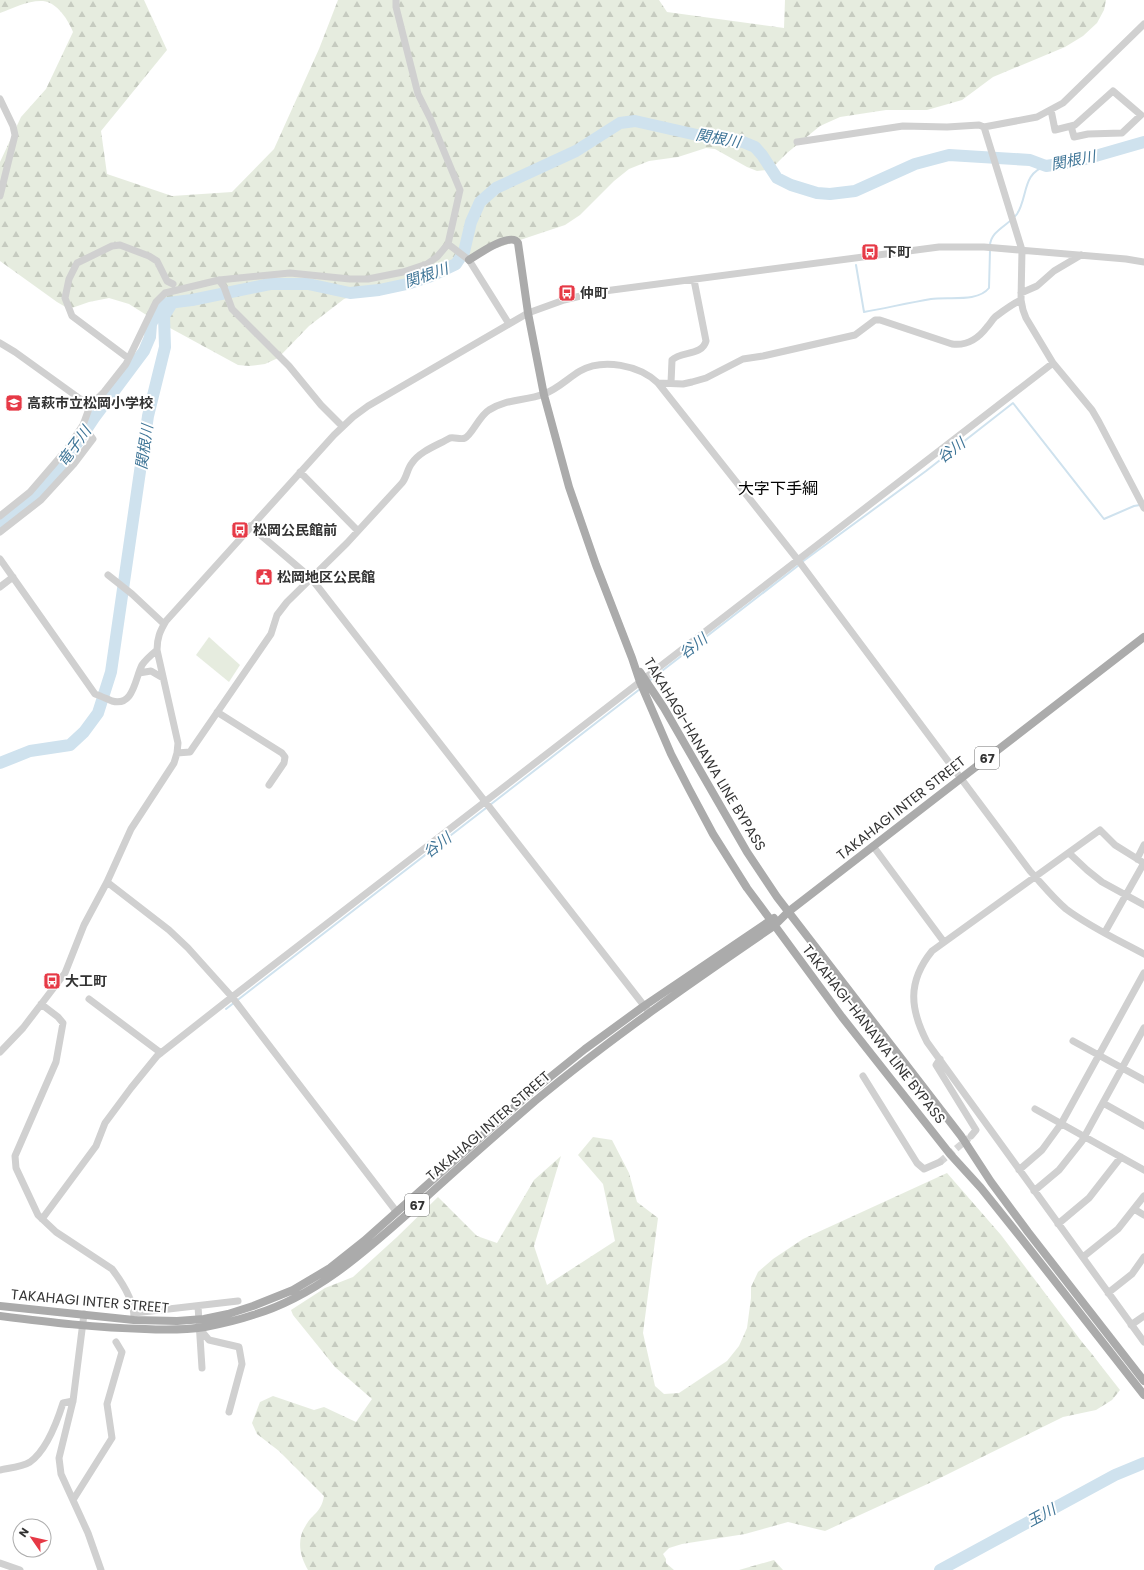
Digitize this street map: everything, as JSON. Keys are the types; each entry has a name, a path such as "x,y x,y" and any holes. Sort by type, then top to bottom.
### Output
{"main road":[{"name":"TAKAHAGI-HANAWA LINE BYPASS","path":"467,258 494,245 510,240 516,240 518,243 528,313 544,394 555,438 581,525 671,754 732,865 772,923 842,1017 950,1154 981,1188 1139,1379"},
{"name":"TAKAHAGI INTER STREET","path":"0,1306 84,1314 134,1316 159,1322 199,1324 253,1306 293,1290 330,1268 364,1241 529,1094 585,1049 647,1009 788,912 1144,637"},
{"name":"TAKAHAGI-HANAWA LINE BYPASS","path":"642,681 664,708 751,858 788,912 961,1136 991,1182 1139,1379 1144,1395"},
{"name":"TAKAHAGI INTER STREET","path":"0,1316 82,1326 159,1330 199,1324 230,1322 268,1310 298,1297 336,1274 368,1248 541,1096 647,1009"}],"street":[{"path":"0,516 30,492 68,449 83,425 90,406 104,392 128,358 156,302 165,292 219,280 290,273 350,279 368,279 403,272 427,264 451,246 460,190 432,120 418,94 396,7 396,0"},
{"path":"797,142 902,126 947,127 979,125 984,127 1037,116 1062,103 1076,91 1144,24"},
{"path":"1051,110 1055,130 1071,126 1075,125 1113,91 1141,115 1122,133 1088,134 1074,137 1071,126"},
{"path":"0,99 13,126 15,135 0,196"},
{"path":"984,127 1022,250 1021,297 1026,318 1053,364 1092,410 1119,458 1144,508"},
{"path":"128,358 72,316 65,298 69,279 77,263 112,246 120,246 149,256 157,261 166,281 173,284"},
{"path":"451,246 467,258 509,324"},
{"path":"0,1052 23,1028 64,973 84,925 107,882 131,829 174,762 178,743 157,650 157,638 164,624 250,526 342,426 368,406 528,313 582,295 939,247 977,246 1144,262"},
{"path":"658,383 692,382 706,378 743,359 763,356 855,335 875,320 880,320 952,344 963,345 972,341 981,334 995,317 1021,297 1054,272 1081,255"},
{"path":"219,280 224,287 232,309 289,366 321,405 342,426"},
{"path":"671,383 672,360 676,356 695,352 702,348 706,341 694,280"},
{"path":"0,343 15,352 90,406"},
{"path":"177,753 190,752 271,634 277,615 287,602 358,531 402,483 411,464 416,458 450,438 457,437 461,439 467,437 483,414 496,406 544,394 561,385 580,371 593,365 608,364 624,366 651,376 658,383 798,560 1036,877 1056,900 1066,909 1144,954"},
{"path":"42,1219 96,1146 105,1123 131,1088 161,1053 1053,364"},
{"path":"0,532 41,500 74,464 94,439 83,425"},
{"path":"300,472 358,531"},
{"path":"250,526 311,578 647,1009"},
{"path":"0,559 95,694 114,702 123,701 129,697 134,691 139,673 148,658 157,650"},
{"path":"108,575 132,594 164,624"},
{"path":"0,587 13,577"},
{"path":"139,673 151,670 163,678"},
{"path":"217,712 282,753 285,757 284,763 269,785"},
{"path":"1141,862 1115,845 1100,830 932,952 925,960 919,971 915,984 914,1008 920,1028 927,1042 1144,1342"},
{"path":"1105,932 1141,862 1144,845"},
{"path":"873,846 944,942"},
{"path":"1069,853 1094,876 1144,905"},
{"path":"107,882 169,930 188,948 232,997 396,1211"},
{"path":"1020,1170 1042,1150 1061,1124 1144,973"},
{"path":"89,999 161,1053"},
{"path":"41,1004 58,1017 63,1023 62,1033 56,1062 15,1156 16,1168 38,1215 67,1240 112,1269 125,1290 134,1316 238,1301"},
{"path":"1034,1191 1059,1170 1084,1137 1144,1028"},
{"path":"1073,1041 1144,1080"},
{"path":"940,1059 936,1065 976,1130 971,1136"},
{"path":"863,1076 917,1164 924,1169 940,1162"},
{"path":"1103,1103 1144,1126"},
{"path":"1035,1109 1144,1170"},
{"path":"1058,1224 1089,1198 1121,1157"},
{"path":"1082,1257 1118,1229 1144,1196"},
{"path":"1134,1210 1144,1215"},
{"path":"1108,1293 1132,1274 1144,1257"},
{"path":"198,1306 202,1368"},
{"path":"84,1314 73,1401 59,1458 59,1465 61,1474 88,1533 100,1570"},
{"path":"1131,1325 1144,1316"},
{"path":"199,1324 209,1340 239,1347 242,1364 229,1412"},
{"path":"73,1500 112,1438 107,1404 122,1352 116,1342"},
{"path":"0,1470 30,1462 41,1451 52,1432 63,1403 73,1401"},
{"path":"0,1563 20,1570"}],"green space":[{"path":"0,0 144,0 167,50 101,131 107,174 172,196 232,192 274,149 319,49 338,0 659,0 667,12 784,28 785,0 1106,0 1104,10 1097,23 1083,36 1065,47 993,77 962,100 927,110 886,110 840,117 820,126 776,164 766,170 757,171 715,149 706,148 678,157 649,161 629,169 614,181 580,215 565,225 344,299 309,326 278,358 265,364 249,366 238,365 129,304 109,298 89,302 69,309 0,261 0,162 21,117 46,89 73,32 69,23 58,8 48,2 32,2 0,13"},
{"path":"209,637 240,665 229,682 196,655"},
{"path":"593,1137 612,1140 629,1173 637,1202 658,1218 643,1333 655,1386 664,1394 679,1393 727,1361 739,1346 747,1328 751,1287 758,1272 773,1259 803,1239 947,1173 1001,1235 1120,1390 1112,1400 1096,1410 1063,1417 934,1481 825,1531 788,1522 745,1534 682,1544 669,1548 663,1554 666,1559 666,1563 674,1570 308,1570 301,1554 301,1536 306,1525 321,1506 324,1496 279,1451 257,1434 252,1423 260,1402 273,1396 314,1410 324,1407 356,1422 372,1399 335,1367 293,1315 291,1310 325,1288 353,1277 438,1197 477,1236 497,1243 534,1180 561,1156 534,1246 547,1285 615,1241 603,1184 578,1155"},
{"path":"774,1560 783,1570 739,1570"}],"waterway":[{"name":"関根川","path":"0,523 47,484 72,451 94,418 144,351 150,337 151,324 160,306 168,303 192,300 270,284 308,284 350,293 379,290 407,284 431,276 456,264 464,252 471,222 480,202 496,188 576,151 620,123 635,121 697,135 743,142 755,147 777,178 791,185 817,193 830,194 855,191 915,164 949,155 1030,160 1046,166 1078,161 1144,142"},
{"path":"990,246 996,232 1017,214 1029,180 1033,174 1038,169 1046,166"},
{"path":"856,265 864,312 931,299 962,298 977,296 984,293 989,288 990,250"},
{"name":"関根川","path":"0,763 30,751 70,745 84,732 98,713 111,672 148,416 165,347 164,316 172,303"},
{"name":"谷川","path":"802,562 926,471 1013,403 1104,519 1134,506 1140,505"},
{"name":"谷川","path":"649,681 799,565"},
{"name":"谷川","path":"226,1009 640,689"},
{"name":"玉川","path":"940,1570 1115,1475 1144,1463"}],"tunnel":[{"path":"940,1162 969,1138"}],"place":[{"name":"下町","path":"870,252"},
{"name":"仲町","path":"567,293"},
{"name":"高萩市立松岡小学校","path":"14,403"},
{"name":"松岡公民館前","path":"240,530"},
{"name":"松岡地区公民館","path":"264,577"},
{"name":"大工町","path":"52,981"}],"district":[{"name":"大字下手綱","path":"778,488"}],"water label":[{"name":"竜子川","path":"74,446"}]}
